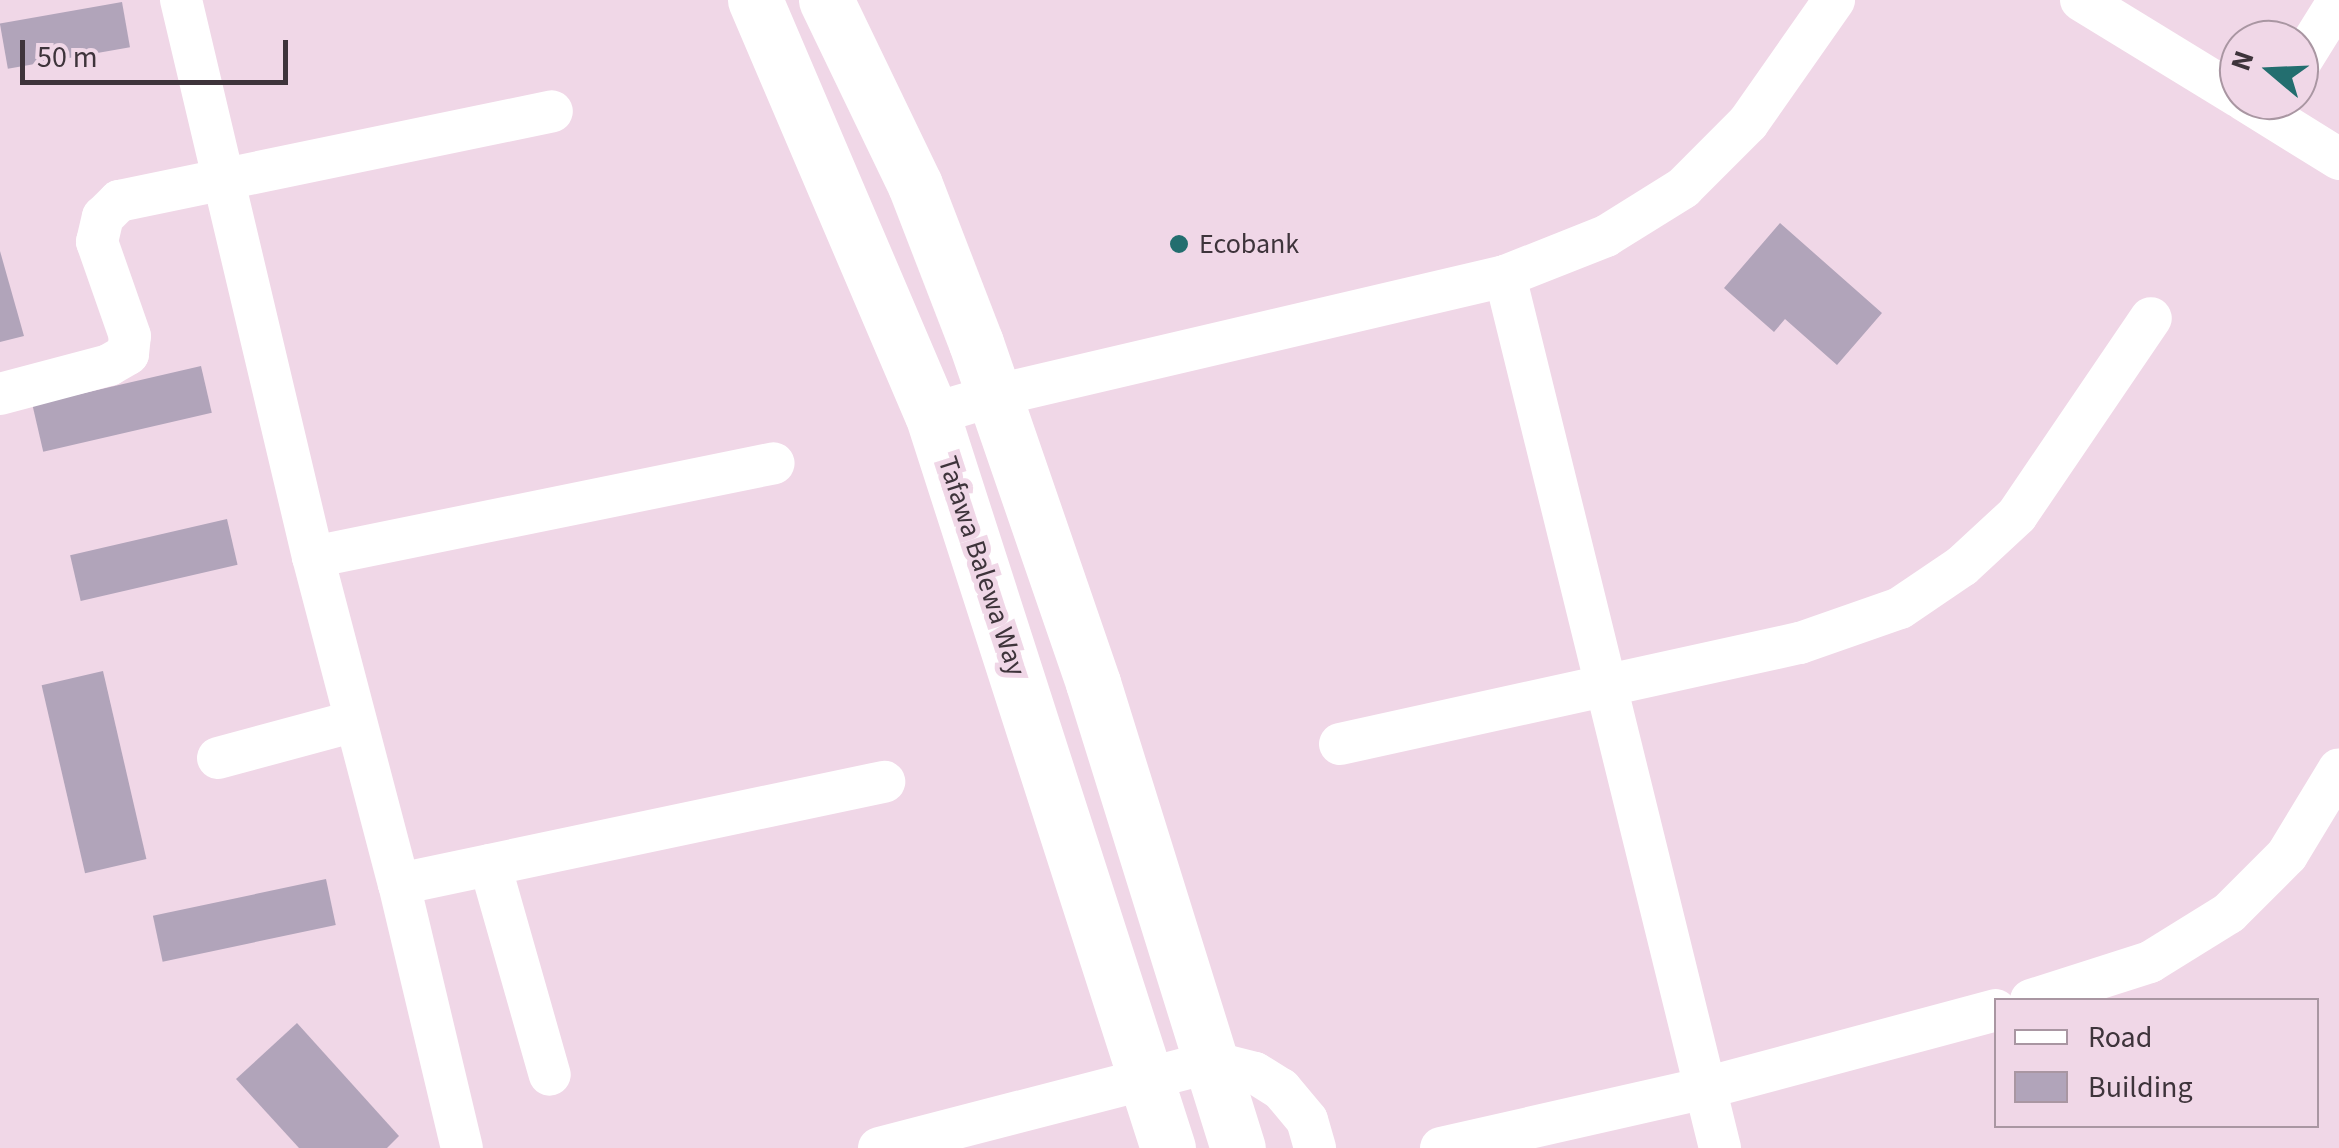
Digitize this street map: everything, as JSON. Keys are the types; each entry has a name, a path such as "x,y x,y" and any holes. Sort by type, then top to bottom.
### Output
{"main road":[{"name":"Tafawa Balewa Way","path":"754,0 932,414 1168,1148"},
{"path":"826,0 915,185 992,396 1092,684 1238,1148"}],"street":[{"path":"181,0 313,557 399,884 462,1148"},
{"path":"932,414 992,396 1504,276 1606,236 1683,188 1748,123 1834,0"},
{"path":"2081,0 2219,81"},
{"path":"2319,32 2339,0"},
{"path":"0,394 109,366 128,354 130,336 97,242 103,217 119,201 552,111"},
{"path":"2282,120 2339,159"},
{"path":"1504,276 1720,1148"},
{"path":"1340,744 1800,643 1900,608 1947,576 2016,516 2151,318"},
{"path":"313,557 773,463"},
{"path":"218,758 355,721"},
{"path":"2037,998 2150,962 2229,914 2286,856 2339,769"},
{"path":"399,884 884,782"},
{"path":"490,864 550,1075"},
{"path":"1441,1148 1706,1088 1994,1011"},
{"path":"879,1148 1211,1062 1256,1072 1281,1089 1307,1120 1316,1148"}],"building":[{"path":"122,2 130,47 8,69 0,24"},
{"path":"1780,223 1882,313 1837,365 1785,319 1774,332 1724,288"},
{"path":"0,251 24,336 0,342"},
{"path":"201,366 212,413 43,452 32,405"},
{"path":"227,519 238,565 81,601 70,555"},
{"path":"103,671 146,859 85,873 42,685"},
{"path":"326,879 336,925 163,962 153,916"},
{"path":"297,1023 399,1136 387,1148 299,1148 236,1079"}],"place":[{"name":"Ecobank","path":"1179,244"}]}
